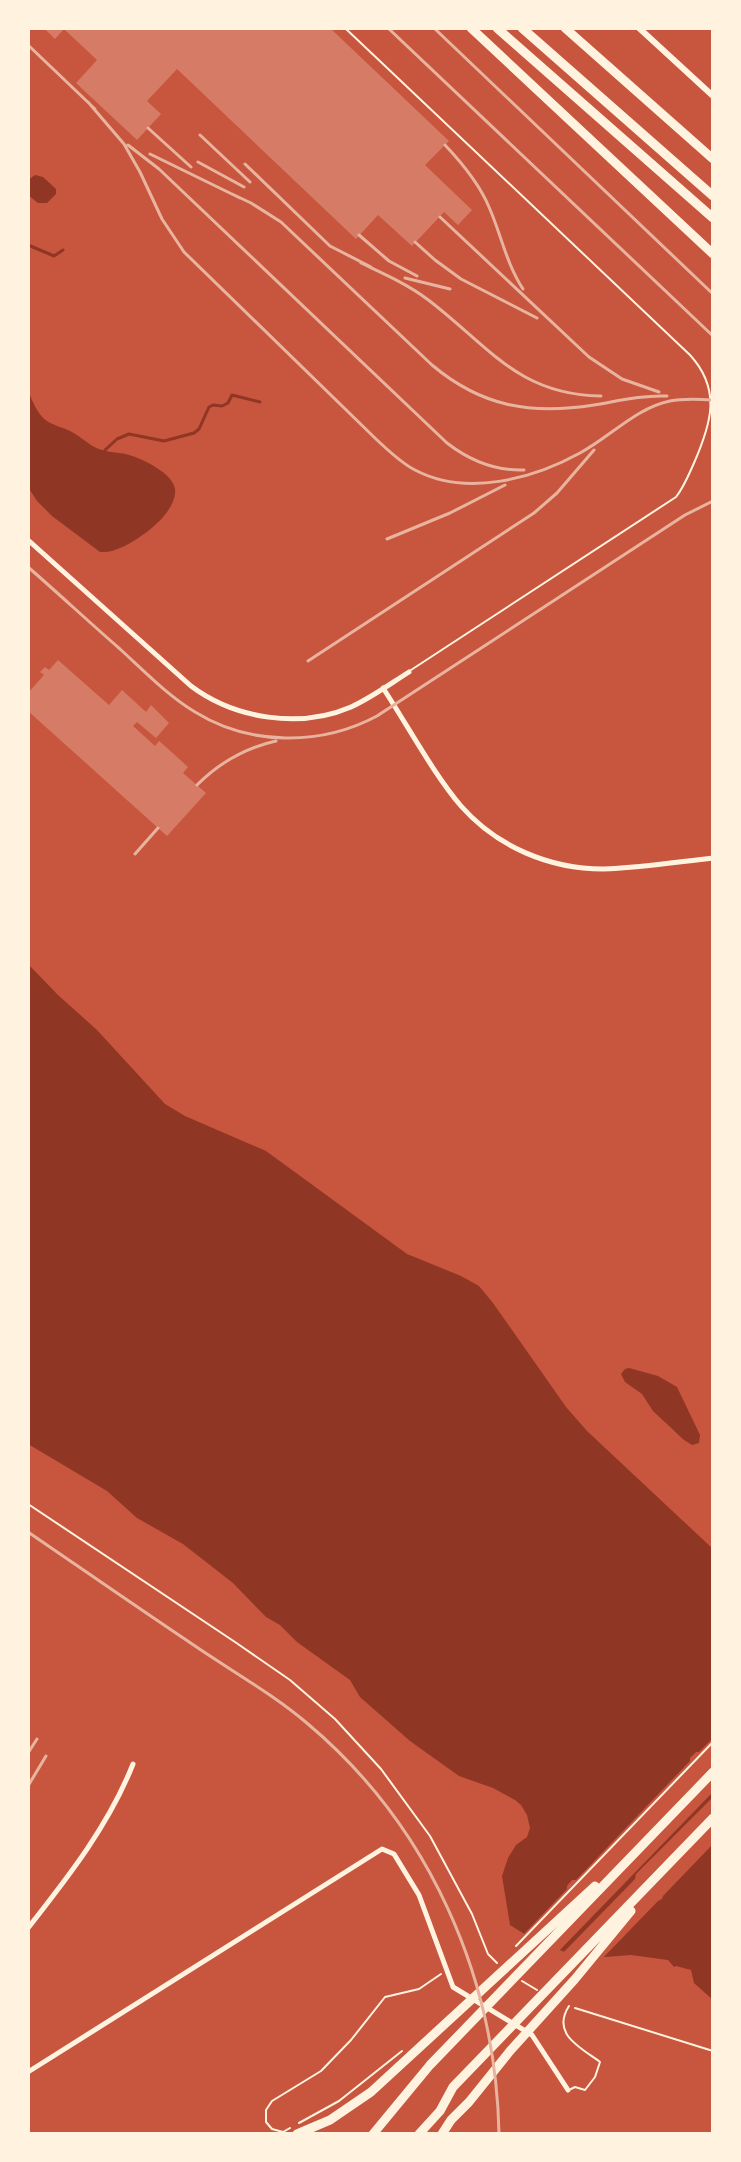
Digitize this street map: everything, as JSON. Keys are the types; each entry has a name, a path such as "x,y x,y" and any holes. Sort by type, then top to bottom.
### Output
{"highway":[{"path":"471,28 713,254"},
{"path":"497,28 713,218"},
{"path":"522,28 713,196"},
{"path":"565,28 713,159"},
{"path":"373,2134 430,2065 713,1772"},
{"path":"419,2134 440,2111 453,2087 713,1818"},
{"path":"297,2134 330,2120 371,2092 412,2048 651,1836"},
{"path":"442,2134 675,1857"}],"street":[{"path":"639,28 713,96"},
{"path":"28,540 191,686 240,711 290,719 312,717 349,708 409,672"},
{"path":"383,688 463,808 487,830 521,850 552,864 593,868 713,858"},
{"path":"28,1928 76,1867 121,1794 133,1764"},
{"path":"28,2072 382,1849 394,1854 419,1895 445,1970 457,1992 532,2035 568,2090"}],"lane":[{"path":"345,28 690,355 703,373 710,395 710,416 704,439 676,497 409,672"},
{"path":"568,2090 575,2087 585,2090 595,2077 600,2062 567,2036 563,2021 569,2006"}],"path":[{"path":"28,1504 246,1649 290,1680 335,1719 381,1769 430,1836 472,1914 488,1954 497,1963"},
{"path":"512,1950 713,1742"},
{"path":"490,1971 502,1961"},
{"path":"412,2048 339,2101 283,2132 272,2129 266,2122 266,2110 272,2101 321,2071 351,2040 385,1997 419,1989 445,1970"},
{"path":"518,1979 543,1994"},
{"path":"569,2006 713,2051"}],"shaded area":[{"path":"35,175 43,177 56,189 56,194 47,203 38,203 28,195 28,180"},
{"path":"28,390 38,411 50,423 74,433 98,449 144,461 169,478 175,495 160,520 129,544 100,552 52,516 28,487"},
{"path":"28,964 97,1030 165,1104 185,1116 266,1151 407,1254 479,1286 566,1407 587,1431 713,1549 713,2000 694,1983 691,1970 674,1967 668,1960 631,1955 605,1957 570,1954 534,1940 510,1925 502,1876 508,1858 516,1845 527,1837 530,1828 521,1805 493,1788 459,1776 410,1741 360,1697 350,1680 266,1617 233,1583 183,1544 137,1518 107,1491 28,1444"},
{"path":"629,1368 658,1376 677,1387 700,1435 699,1443 692,1445 684,1440 653,1411 642,1394 625,1382 621,1374"}],"pier":[{"path":"713,1738 713,1792 557,1953 521,1937 572,1880 576,1880 690,1758"},
{"path":"713,1797 713,1844 662,1899 600,1961 561,1955 635,1879 636,1874"}],"building":[{"path":"44,28 330,28 449,141 425,165 472,210 458,225 444,212 412,246 378,215 356,239 177,69 147,101 161,114 137,140 76,83 97,60 64,29 55,39"},
{"path":"58,660 109,705 122,690 146,712 151,705 169,723 156,738 137,722 133,726 155,746 159,741 188,767 183,773 206,793 167,836 28,711 28,693 44,675 40,672 45,667 49,670"}],"waterway":[{"path":"28,245 54,256 63,250"},
{"path":"105,450 117,439 129,434 164,441 194,433 209,407 228,403 232,395 260,402"}],"railway":[{"path":"388,28 713,336"},
{"path":"434,28 713,294"},
{"path":"28,45 95,109"},
{"path":"88,102 124,144 162,219 184,252 377,440 415,470 456,482 477,483 521,477 580,453 634,416 658,405 681,399 713,400"},
{"path":"148,128 191,167"},
{"path":"200,135 250,182"},
{"path":"128,145 159,169 447,443 483,463 503,469 524,470"},
{"path":"445,145 470,174 485,198 512,269 523,289"},
{"path":"150,154 240,198"},
{"path":"198,162 244,187"},
{"path":"245,164 330,246 371,267"},
{"path":"232,194 281,222 432,365 489,399 528,408 549,409 667,396"},
{"path":"440,217 589,357 622,379 659,392"},
{"path":"359,235 389,261 417,276"},
{"path":"415,242 461,279 537,318"},
{"path":"361,263 419,294 525,377 547,387 601,396"},
{"path":"405,278 450,289"},
{"path":"308,661 534,513 557,493 594,450"},
{"path":"387,539 450,513 505,485"},
{"path":"28,567 156,682 195,712 239,731 262,736 309,737 333,733 377,716 685,515 713,501"},
{"path":"197,785 233,757 276,741"},
{"path":"135,854 158,828"},
{"path":"28,1532 295,1713 351,1764 388,1809 421,1857 448,1908 469,1962 485,2018 495,2075 499,2134"},
{"path":"28,1753 37,1739"},
{"path":"28,1786 46,1756"}]}
